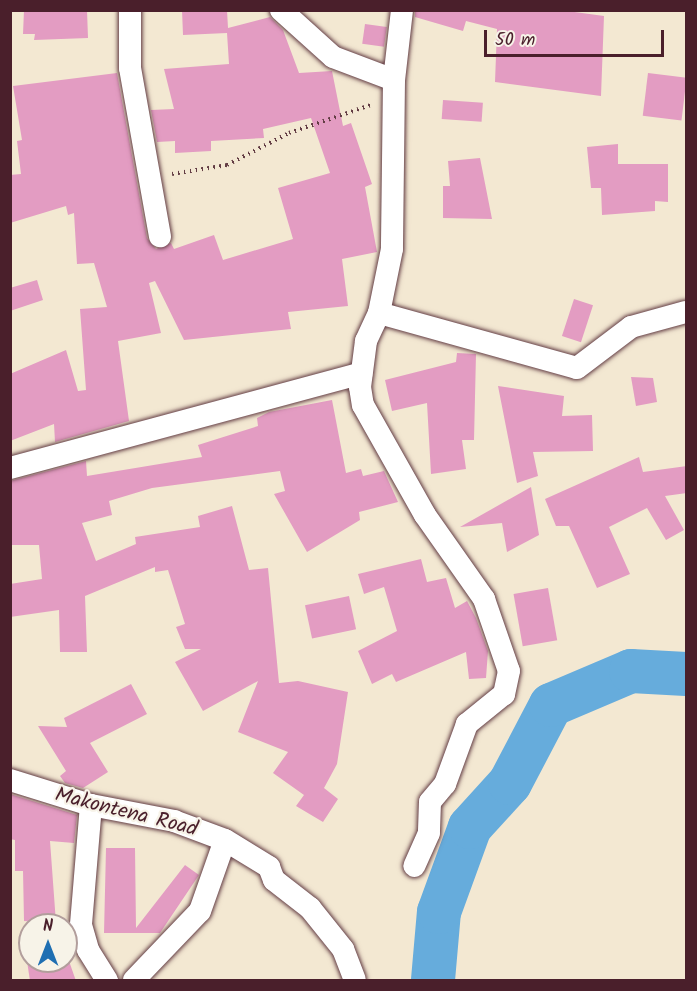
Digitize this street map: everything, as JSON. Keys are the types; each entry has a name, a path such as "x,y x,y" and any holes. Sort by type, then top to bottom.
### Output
{"street":[{"path":"130,10 130,68 160,236"},
{"path":"281,10 333,57 394,89"},
{"path":"402,10 394,89 396,200 379,313 361,373 363,405 436,533 484,600 509,671 504,694 467,724 445,784 430,802 429,833 414,866"},
{"path":"379,313 577,368 631,327 687,312"},
{"path":"10,468 172,428 361,373"},
{"name":"Makontena Road","path":"10,780 91,806 174,821 225,840 269,867 274,880 310,908 343,950 355,981"},
{"path":"91,806 81,925 88,950 107,981"},
{"path":"134,981 200,911 225,840"}],"path":[{"path":"149,176 227,165 289,133 394,89"}],"building":[{"path":"24,10 87,10 88,38 34,40 35,34 23,34"},
{"path":"182,10 227,10 228,28 270,17 283,30 299,73 332,71 343,126 351,123 372,184 365,187 377,252 342,259 348,306 288,312 291,329 184,340 155,281 149,283 161,333 118,341 129,421 55,442 54,424 10,441 10,374 66,350 78,391 86,390 80,309 107,307 94,263 77,264 74,213 68,215 66,206 10,223 10,175 21,174 17,141 22,140 13,86 117,73 147,238 156,249 171,243 174,249 214,235 223,260 293,239 278,188 330,173 311,118 263,129 264,138 211,141 211,151 175,153 175,141 157,142 151,110 174,109 164,69 229,64 227,33 183,35"},
{"path":"415,10 560,10 604,16 601,96 495,82 497,29 466,21 463,31 415,17"},
{"path":"365,24 387,27 384,47 362,44"},
{"path":"648,73 686,78 681,120 643,116"},
{"path":"443,100 483,103 482,122 442,119"},
{"path":"618,144 618,164 668,164 668,202 655,201 655,211 602,215 601,188 591,188 587,147"},
{"path":"480,158 492,219 443,218 443,186 450,186 448,161"},
{"path":"37,280 43,300 10,311 10,288"},
{"path":"574,299 593,305 581,342 562,336"},
{"path":"457,353 476,354 474,440 462,440 466,469 431,474 427,403 392,411 385,380 456,362"},
{"path":"631,377 653,378 657,402 636,406"},
{"path":"498,386 564,396 562,416 592,415 593,451 533,452 538,476 517,483"},
{"path":"332,400 346,473 361,469 363,476 384,471 398,502 359,512 360,520 307,552 274,494 285,491 280,471 152,488 109,501 112,515 82,523 96,561 136,544 135,537 200,527 198,516 232,506 249,570 268,568 279,683 298,681 348,692 337,764 324,788 338,799 323,822 296,806 304,795 273,773 288,752 238,732 258,681 203,711 175,662 201,649 185,649 176,627 185,624 168,570 155,572 155,567 85,596 87,652 60,652 59,610 10,617 10,584 42,579 39,545 10,545 10,481 86,461 87,476 202,457 198,445 258,426 257,418 269,412"},
{"path":"639,457 643,472 687,466 687,493 665,496 684,530 666,540 647,508 609,527 630,574 597,588 569,526 556,526 545,499"},
{"path":"531,487 539,535 507,552 502,523 460,527"},
{"path":"421,559 427,582 446,578 455,608 467,601 488,651 486,678 469,679 466,652 396,682 392,674 372,684 358,651 397,631 384,587 364,594 358,574"},
{"path":"548,588 557,640 523,646 514,594"},
{"path":"349,596 356,629 312,639 305,605"},
{"path":"131,684 147,714 90,743 108,772 83,788 65,783 60,776 66,771 38,726 67,727 64,718"},
{"path":"10,794 77,815 74,843 50,841 55,913 24,913 23,871 15,871 15,840 10,839"},
{"path":"106,848 135,848 136,928 185,865 199,875 160,933 104,933"},
{"path":"29,973 73,973 76,981 30,981"}],"waterway":[{"path":"433,980 439,912 470,827 510,783 551,705 631,671 686,674"}]}
